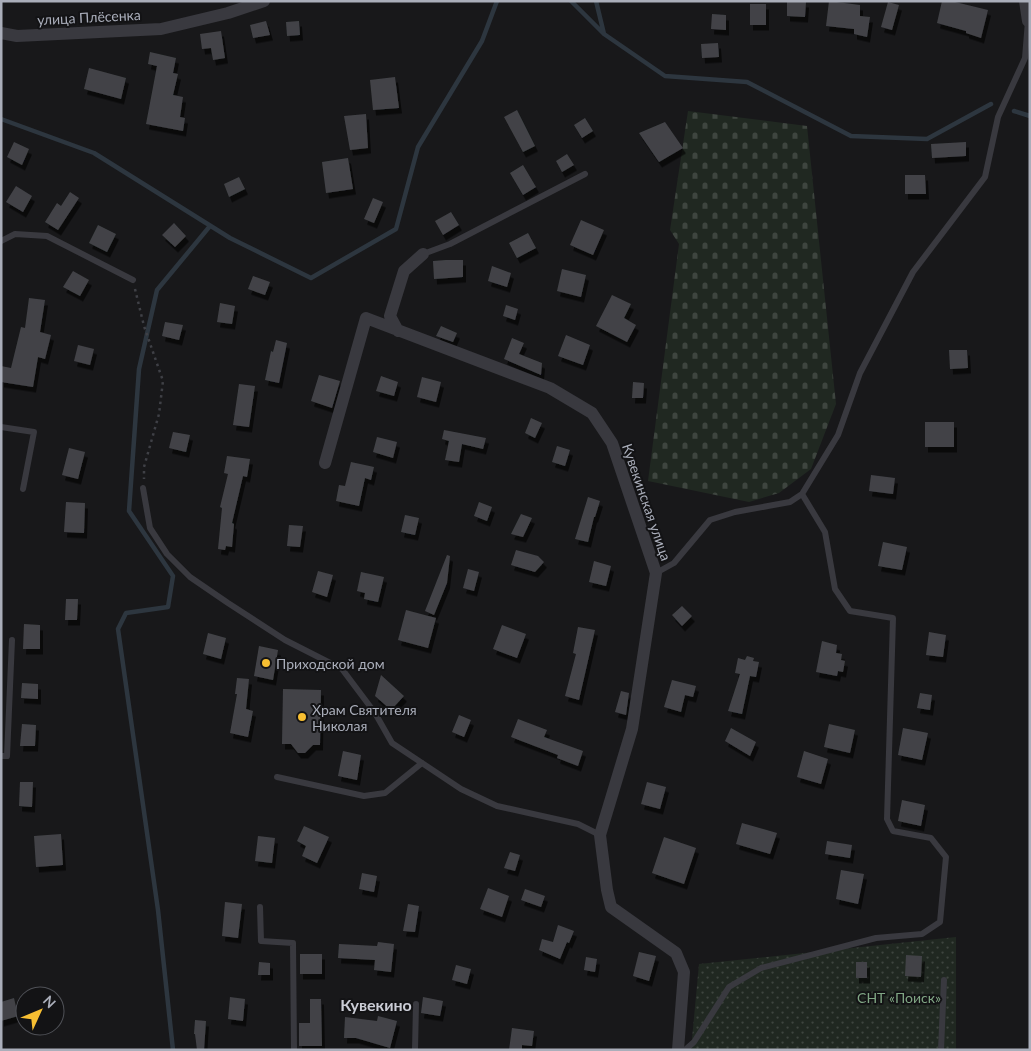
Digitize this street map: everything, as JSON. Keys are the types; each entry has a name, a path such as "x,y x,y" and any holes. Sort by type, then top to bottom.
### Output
{"street":[{"name":"улица Плёсенка","path":"1,33 17,36 160,29 228,13 264,1"},
{"path":"1025,1 1028,21"},
{"path":"398,331 390,316 404,272 423,254"},
{"name":"Кувекинская улица","path":"325,463 366,318 550,388 592,413 612,444 656,572 632,729 600,835 606,890 611,907 676,952 684,972 678,1050"}],"lane":[{"path":"656,572 674,564 710,520 735,512 790,502 802,494 838,435 860,373 913,272 984,177 998,116 1025,58 1028,21"},
{"path":"423,254 450,244 585,174"},
{"path":"1,241 15,234 47,236 133,280"},
{"path":"1,427 34,432 23,489"},
{"path":"143,488 150,528 167,554 190,576 285,640 342,668 375,713 392,743 461,789 497,806 578,824 600,835"},
{"path":"686,1050 694,1042 729,988 761,968 876,938 922,934 940,922 946,856 931,838 893,831 887,818 893,618 850,610 835,589 824,532 802,494"},
{"path":"1,756 7,756 12,640"},
{"path":"278,777 364,796 385,793 422,763"},
{"path":"260,907 261,941 293,943 294,1050"},
{"path":"941,1050 944,980"},
{"path":"414,1050 416,1004"}],"path":[{"path":"133,280 144,326 163,382 159,414 144,467 143,488"}],"green space":[{"path":"688,111 807,126 836,404 811,469 779,493 749,502 648,481 679,244 670,230"},
{"name":"СНТ «Поиск»","path":"956,937 956,1050 691,1050 699,964"}],"building":[{"path":"787,1 806,2 805,17 787,16"},
{"path":"829,1 860,5 860,16 870,17 867,37 854,34 854,29 826,26"},
{"path":"942,1 951,1 988,10 981,38 966,33 966,31 937,23"},
{"path":"888,2 899,5 892,30 881,27"},
{"path":"750,4 766,4 766,25 750,25"},
{"path":"712,14 726,15 726,30 711,29"},
{"path":"266,21 270,35 253,38 250,25"},
{"path":"299,21 300,35 287,36 286,22"},
{"path":"221,31 225,58 213,60 211,48 202,49 200,34"},
{"path":"718,43 719,57 702,58 701,44"},
{"path":"150,52 176,58 173,73 178,74 173,95 183,97 180,117 185,118 183,131 146,124 157,66 148,64"},
{"path":"89,68 126,78 121,99 84,89"},
{"path":"395,77 399,108 373,110 370,80"},
{"path":"517,110 535,146 523,152 504,117"},
{"path":"366,114 368,148 350,150 344,116"},
{"path":"585,118 593,131 582,138 574,125"},
{"path":"665,122 683,148 659,162 639,133"},
{"path":"14,142 29,149 22,165 7,157"},
{"path":"966,142 966,156 932,158 931,144"},
{"path":"567,154 574,165 562,172 556,161"},
{"path":"348,158 353,189 326,193 322,162"},
{"path":"523,165 536,187 523,195 510,173"},
{"path":"905,175 925,175 926,194 905,194"},
{"path":"239,177 245,189 229,197 224,184"},
{"path":"16,186 32,196 23,212 6,202"},
{"path":"70,192 79,198 58,230 45,222 57,203 61,206"},
{"path":"373,198 383,202 374,223 364,219"},
{"path":"451,212 459,225 443,235 435,221"},
{"path":"581,220 604,230 593,255 570,245"},
{"path":"174,223 186,236 175,247 162,235"},
{"path":"98,225 116,234 107,252 89,243"},
{"path":"528,233 536,248 517,258 509,243"},
{"path":"463,260 463,277 434,279 433,261"},
{"path":"492,266 511,273 507,287 488,281"},
{"path":"562,269 586,275 581,297 557,291"},
{"path":"73,271 89,280 80,296 63,287"},
{"path":"253,276 270,282 265,295 248,289"},
{"path":"612,295 631,304 624,318 636,325 627,342 596,326"},
{"path":"29,298 45,300 40,332 51,335 45,359 38,357 33,387 1,382 1,366 11,368 21,327 25,328"},
{"path":"220,303 235,306 232,324 217,322"},
{"path":"506,305 518,309 515,320 503,316"},
{"path":"165,322 183,325 179,340 162,336"},
{"path":"441,326 457,333 453,342 436,336"},
{"path":"566,335 590,345 583,365 558,356"},
{"path":"512,338 524,343 519,354 542,363 541,375 504,359"},
{"path":"276,340 287,343 279,383 265,380 271,351 273,352"},
{"path":"78,345 94,349 90,365 74,361"},
{"path":"949,350 967,350 968,368 950,369"},
{"path":"319,375 340,381 332,408 311,401"},
{"path":"381,376 398,382 394,396 376,391"},
{"path":"422,377 441,382 436,402 417,397"},
{"path":"633,382 644,383 643,398 632,398"},
{"path":"239,384 255,386 249,427 233,425"},
{"path":"531,418 542,423 535,438 525,433"},
{"path":"925,422 954,422 954,447 925,447"},
{"path":"444,430 486,438 483,449 462,444 459,462 445,460 449,441 442,439"},
{"path":"173,432 190,435 186,452 169,448"},
{"path":"377,437 397,442 393,458 373,452"},
{"path":"557,446 570,450 565,466 552,462"},
{"path":"69,448 85,452 78,479 62,475"},
{"path":"227,456 250,459 247,477 243,476 232,523 234,524 232,547 226,546 225,550 218,549 222,508 220,507 228,474 224,473"},
{"path":"351,462 374,467 371,480 365,478 359,506 336,501 339,485 345,486"},
{"path":"871,475 895,478 893,494 869,491"},
{"path":"588,497 600,501 588,542 575,539"},
{"path":"66,502 85,503 84,533 64,532"},
{"path":"479,502 492,507 487,521 474,516"},
{"path":"521,514 532,518 523,537 511,534"},
{"path":"405,515 419,518 415,535 401,532"},
{"path":"289,525 303,526 300,547 287,546"},
{"path":"883,542 907,547 902,570 878,566"},
{"path":"516,550 538,556 544,562 535,572 511,565"},
{"path":"447,555 450,556 447,583 434,615 425,611"},
{"path":"594,561 611,566 606,586 589,582"},
{"path":"468,569 479,572 474,591 463,588"},
{"path":"318,571 333,575 327,597 312,592"},
{"path":"361,572 384,577 378,602 364,599 365,593 357,591"},
{"path":"66,599 78,599 77,620 65,620"},
{"path":"682,606 692,616 682,626 672,615"},
{"path":"406,610 436,618 428,648 398,640"},
{"path":"24,624 40,625 40,649 23,649"},
{"path":"502,625 526,634 517,658 493,649"},
{"path":"578,627 595,630 579,700 565,696 576,654 573,653"},
{"path":"929,632 946,635 943,657 926,655"},
{"path":"208,633 226,638 221,659 203,654"},
{"path":"822,641 837,645 836,653 842,654 841,660 845,661 843,672 838,671 837,676 816,672"},
{"name":"Приходской дом","path":"259,646 278,650 273,680 254,676"},
{"path":"747,656 754,658 753,661 759,662 756,677 750,676 742,714 728,711 740,674 735,673 738,658 745,660"},
{"path":"381,675 404,696 391,710 375,696"},
{"path":"237,678 249,679 246,709 253,711 248,737 230,733 237,694 235,694"},
{"path":"672,680 696,686 693,697 685,695 681,712 664,707"},
{"path":"22,683 38,684 38,699 21,698"},
{"name":"Храм Святителя Николая","path":"283,689 321,690 320,745 313,745 305,753 298,753 291,744 282,744"},
{"path":"621,691 629,693 626,715 615,712"},
{"path":"920,693 932,695 930,710 917,708"},
{"path":"459,715 471,720 464,737 452,732"},
{"path":"518,719 547,730 544,737 583,751 578,766 557,758 558,755 511,737"},
{"path":"22,724 36,725 35,746 20,746"},
{"path":"829,724 855,730 850,753 824,747"},
{"path":"731,728 756,742 750,756 725,741"},
{"path":"903,728 928,733 922,760 898,755"},
{"path":"343,751 361,755 357,780 338,776"},
{"path":"804,751 828,759 821,784 797,777"},
{"path":"20,782 33,782 32,807 19,806"},
{"path":"647,782 666,787 660,809 641,804"},
{"path":"902,800 925,805 921,826 898,821"},
{"path":"742,823 777,833 770,854 736,844"},
{"path":"304,826 329,837 317,863 302,856 306,846 297,841"},
{"path":"61,834 63,865 36,867 34,836"},
{"path":"258,836 275,838 272,863 255,861"},
{"path":"664,837 696,848 684,884 652,873"},
{"path":"827,841 852,845 850,858 825,854"},
{"path":"510,852 520,855 515,871 504,868"},
{"path":"841,870 864,874 858,904 836,899"},
{"path":"362,873 377,876 374,892 359,889"},
{"path":"488,888 509,896 502,917 480,909"},
{"path":"525,889 545,896 541,907 521,900"},
{"path":"225,902 242,904 238,938 222,936"},
{"path":"408,904 419,906 415,932 403,931"},
{"path":"558,925 574,931 560,959 539,950 542,939 553,942"},
{"path":"378,942 394,944 391,972 374,970 375,960 338,958 339,944 377,946"},
{"path":"639,952 656,956 649,981 633,976"},
{"path":"300,954 322,954 322,974 300,974"},
{"path":"906,955 922,956 921,977 905,976"},
{"path":"586,957 597,959 595,972 584,970"},
{"path":"259,962 270,963 270,975 258,975"},
{"path":"856,962 867,962 867,978 856,978"},
{"path":"456,965 471,969 467,984 452,980"},
{"path":"230,997 245,999 243,1021 228,1019"},
{"path":"423,997 443,1001 440,1016 421,1013"},
{"path":"14,998 15,1017 1,1021 1,1002"},
{"path":"310,999 321,999 322,1046 299,1046 299,1023 310,1023"},
{"path":"378,1016 397,1021 390,1048 356,1038 344,1038 345,1017 377,1021"},
{"path":"195,1020 206,1021 204,1050 197,1050 194,1034"},
{"path":"512,1028 534,1031 532,1046 522,1045 522,1050 509,1050"}],"waterway":[{"path":"1,119 94,153 230,238 311,278 396,229 418,147 482,41 497,1"},
{"path":"571,1 604,34 665,76 747,82 851,136 927,139 991,104"},
{"path":"596,1 604,34"},
{"path":"1014,111 1030,116"},
{"path":"173,1050 158,910 118,629 126,613 168,607 173,576 129,511 139,369 157,290 210,226"}],"place":[{"name":"Приходской дом","path":"266,663"},
{"name":"Храм Святителя Николая","path":"302,717"}],"district":[{"name":"Кувекино","path":"376,1004"}]}
